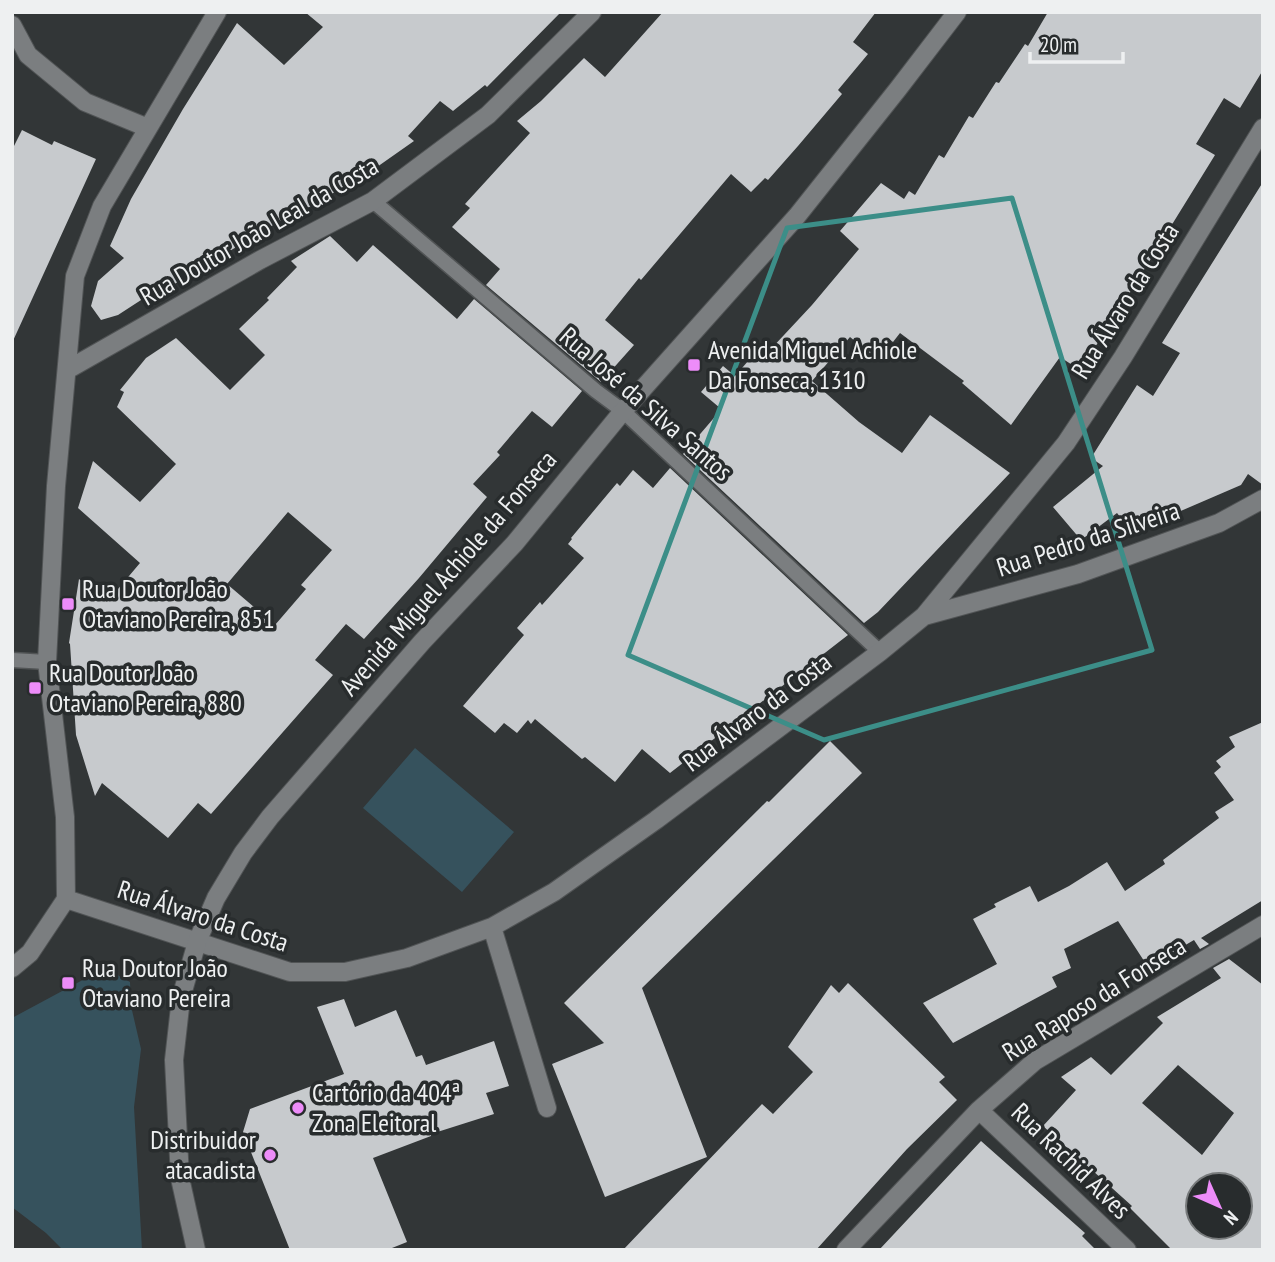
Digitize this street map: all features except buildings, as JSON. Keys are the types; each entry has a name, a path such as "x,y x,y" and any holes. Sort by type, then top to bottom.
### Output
{"street":[{"path":"12,968 30,953 66,899 65,817 47,662 56,486 75,276 102,206 217,12"},
{"name":"Rua Doutor João Leal da Costa","path":"67,370 260,260 373,201 488,115 592,12"},
{"name":"Avenida Miguel Achiole da Fonseca","path":"196,1250 180,1178 174,1060 181,998 197,942 216,898 243,853 270,817 422,642 515,543 623,411 797,216 957,12"},
{"path":"12,25 28,55 85,102 148,128"},
{"name":"Rua Álvaro da Costa","path":"66,899 290,972 345,972 407,958 492,927 554,892 656,820 924,616 1066,443 1123,357 1263,128"},
{"name":"Rua Pedro da Silveira","path":"924,616 1079,574 1219,523 1263,499"},
{"name":"Rua Raposo da Fonseca","path":"845,1250 979,1110 1035,1061 1263,925"},
{"path":"492,927 547,1108"},
{"name":"Rua Rachid Alves","path":"979,1110 1127,1250"}],"lane":[{"name":"Rua José da Silva Santos","path":"373,201 623,411 880,652"},
{"path":"12,660 47,662"}],"highlighted area":[{"path":"1012,198 1152,650 824,740 628,655 787,228"}],"shaded area":[{"path":"415,748 514,832 462,892 363,808"},
{"path":"105,968 130,982 131,1006 141,1049 134,1107 142,1250 63,1250 12,1207 12,1018"}],"place":[{"name":"Avenida Miguel Achiole Da Fonseca, 1310","path":"694,365"},
{"name":"Rua Doutor João Otaviano Pereira, 851","path":"68,604"},
{"name":"Rua Doutor João Otaviano Pereira, 880","path":"35,688"},
{"name":"Rua Doutor João Otaviano Pereira","path":"68,983"},
{"name":"Cartório da 404ª Zona Eleitoral","path":"298,1108"},
{"name":"Distribuidor atacadista","path":"270,1155"}]}
